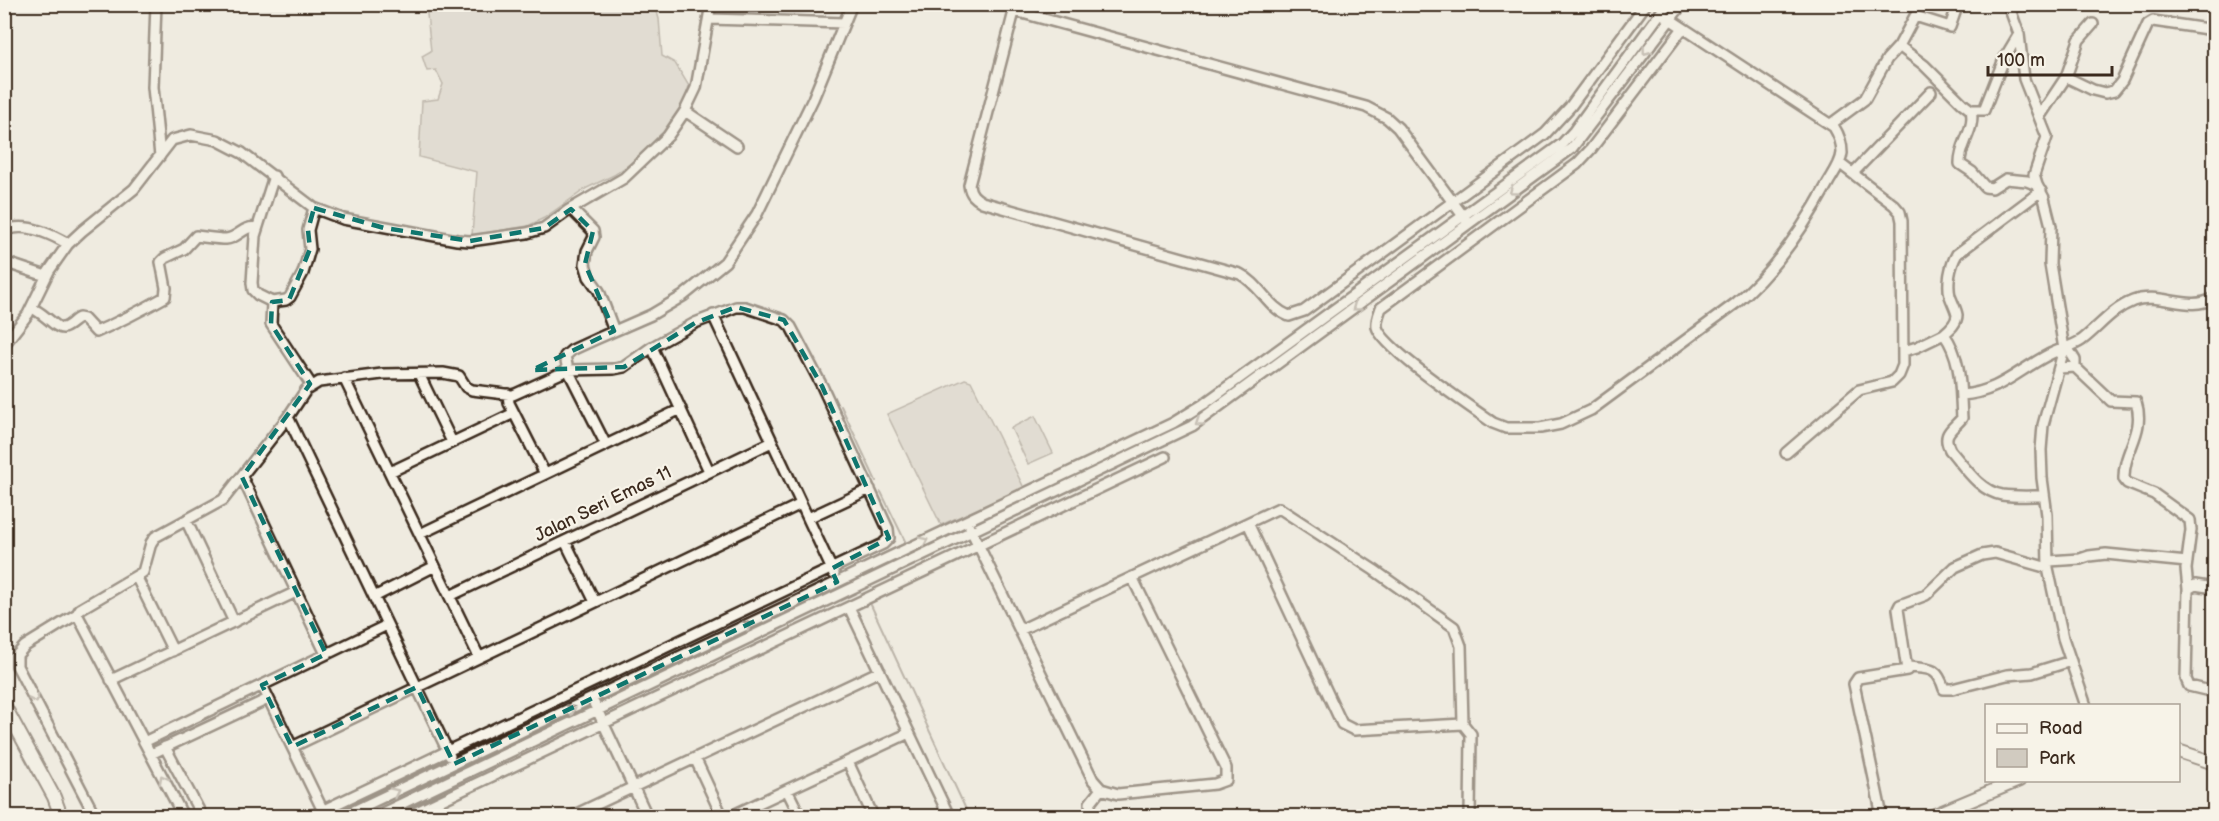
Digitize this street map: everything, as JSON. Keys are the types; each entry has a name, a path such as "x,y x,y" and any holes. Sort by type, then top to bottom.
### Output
{"main road":[{"path":"6,713 54,796 70,816"},
{"path":"2180,745 2214,755"},
{"path":"2180,752 2214,764"},
{"path":"1933,816 2014,782"},
{"path":"54,796 61,816"}],"street":[{"path":"156,4 153,87 160,156"},
{"path":"4,345 31,308 46,276 68,244 134,189 172,140 179,137 191,135 218,140 242,153 314,208 343,219 384,228 470,241 527,233 544,228 571,208 624,177 646,159 668,136 685,111 696,88 711,4"},
{"path":"606,445 568,369 565,356 572,350 651,315 683,296 715,272 738,246 757,214 813,99 852,4"},
{"path":"1468,224 1462,215 1452,202 1398,128 1387,118 1366,107 1016,8 969,185 969,191 973,196 982,202 1240,274 1256,285 1274,307 1288,316 1304,311 1452,202 1556,124 1646,4"},
{"path":"343,816 1189,414 1562,144 1667,4"},
{"path":"376,816 1192,426 1572,148 1682,4"},
{"path":"1831,124 1865,99 1915,16 1950,27 1958,4"},
{"path":"2008,4 2019,34 2024,79 2047,137 2035,170 2051,226 2050,264 2066,348 2075,360 2075,368"},
{"path":"1660,13 1831,124 1841,144 1839,163 1821,196 1786,249 1755,287 1591,410 1561,424 1540,428 1517,429 1499,426 1396,350 1377,327 1381,309 1576,164 1591,149 1683,28"},
{"path":"709,19 844,23"},
{"path":"2066,77 2093,90 2104,93 2114,91 2122,81 2148,24 2153,21 2214,30"},
{"path":"2040,116 2066,77 2079,40 2093,24"},
{"path":"1899,46 1924,65 1962,104 1971,110 1984,110 2004,59 2019,34"},
{"path":"1853,173 1931,92"},
{"path":"1971,110 1971,127 1960,157 1960,164 1972,172 1985,187 1992,188 2006,178 2027,181 2039,188"},
{"path":"685,111 737,146"},
{"path":"1786,453 1859,390 1892,382 1899,375 1903,365 1903,251 1900,212 1839,163"},
{"path":"274,176 257,228 252,283 253,290 272,302 286,300 290,297 303,273 310,249 308,230 314,208"},
{"path":"1904,351 1944,334 1954,325 1957,315 1950,296 1949,281 1953,260 1957,254 2039,188"},
{"path":"571,208 593,231 594,237 587,251 585,264 599,291 614,331"},
{"path":"4,231 22,227 51,234 68,244"},
{"path":"31,308 47,316 57,327 68,326 79,318 84,319 96,332 165,297 162,262 165,258 184,249 196,236 227,239 247,228 257,228"},
{"path":"4,262 46,276"},
{"path":"1962,395 1998,386 2051,353 2084,339 2108,316 2133,301 2158,298 2199,303 2214,298"},
{"path":"272,302 271,324 312,386"},
{"path":"95,816 16,661 17,655 25,646 142,572 155,537 223,500 288,417 306,390 319,382 344,378 454,374 459,376 466,387 472,390 513,394 568,369 624,367 652,347 695,322 736,307 745,307 784,320 791,327 822,386 888,529 889,538 883,544 448,751 324,814 311,816"},
{"path":"713,315 843,594"},
{"path":"1944,334 1956,358 1962,395 1962,418 1948,430 1946,435 1950,450 1976,480 1994,492 2001,495 2044,496"},
{"path":"652,347 709,471"},
{"path":"2066,348 2043,425 2041,450 2049,564 2063,638 2086,704"},
{"path":"2059,368 2075,368 2111,401 2136,402 2139,423 2128,455 2124,479 2127,483 2154,494 2190,520 2192,530 2187,562 2186,679 2189,686 2214,693"},
{"path":"419,374 452,442"},
{"path":"344,378 479,657"},
{"path":"508,394 508,403 545,474"},
{"path":"420,534 681,409"},
{"path":"390,472 514,413"},
{"path":"288,417 454,764"},
{"name":"Jalan Seri Emas 11","path":"450,596 772,442"},
{"path":"408,816 1165,457"},
{"path":"242,477 326,654"},
{"path":"808,518 870,489"},
{"path":"292,747 801,504"},
{"path":"1020,630 1279,508 1374,570 1454,627 1461,646 1463,724 1471,734 1470,816"},
{"path":"186,520 234,622"},
{"path":"967,521 1093,780 1101,789 1118,794 1215,784 1226,780 1226,768 1132,577"},
{"path":"1248,523 1342,724 1354,730 1463,724"},
{"path":"565,541 595,602"},
{"path":"1908,667 1898,609 1900,605 1926,595 1955,567 1982,555 1995,553 2049,564 2080,559 2089,555 2106,554 2187,562"},
{"path":"374,597 435,566"},
{"path":"136,576 172,651"},
{"path":"2188,589 2195,585 2214,588"},
{"path":"111,680 296,592"},
{"path":"849,607 949,816"},
{"path":"77,614 183,816"},
{"path":"144,742 387,625"},
{"path":"1882,816 1854,684 1858,678 1907,670 1908,667 1932,669 1938,673 1944,689 1952,690 1988,679 2032,673 2071,661"},
{"path":"572,816 880,671"},
{"path":"262,685 324,814"},
{"path":"151,754 268,699"},
{"path":"592,699 647,816"},
{"path":"731,816 909,733"},
{"path":"165,747 202,816"},
{"path":"694,758 722,816"},
{"path":"848,762 873,816"},
{"path":"1091,816 1090,803 1101,789"},
{"path":"787,790 800,816"}],"highlighted area":[{"path":"314,208 384,228 470,241 544,228 571,209 593,231 585,264 614,331 532,370 624,367 695,323 736,307 784,320 822,386 889,538 831,569 837,582 454,764 417,687 292,747 262,685 326,654 242,477 310,384 271,324 272,302 289,300 310,249 308,230"}],"green space":[{"path":"426,5 655,5 659,19 662,56 675,63 689,86 682,111 648,151 614,175 587,188 544,218 528,226 472,235 477,172 419,157 422,101 438,99 443,84 436,70 427,71 422,56 431,51"},
{"path":"965,379 971,381 1024,488 941,525 887,414"},
{"path":"1035,416 1053,453 1028,464 1011,428"}],"waterway":[{"path":"841,406 876,481"},
{"path":"852,569 906,543 881,492"},
{"path":"871,605 969,816"}]}
